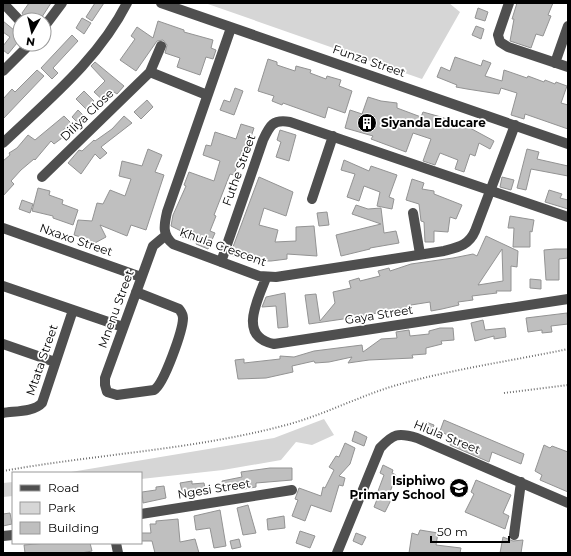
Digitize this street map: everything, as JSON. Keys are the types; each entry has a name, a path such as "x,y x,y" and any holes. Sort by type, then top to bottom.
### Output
{"street":[{"path":"52,17 62,3"},
{"path":"3,143 96,52 127,3"},
{"name":"Funza Street","path":"161,3 568,144"},
{"path":"509,3 498,35 500,42 508,48 568,67"},
{"path":"555,63 568,26"},
{"name":"Khula Crescent","path":"231,28 167,212 165,236 173,244 180,248 266,278 458,247 472,239 514,125"},
{"name":"Diliya Close","path":"42,177 150,72 161,46"},
{"path":"3,71 22,52"},
{"path":"150,72 207,95"},
{"name":"Futhe Street","path":"221,262 263,140 270,126 279,120 290,122 333,136 490,190"},
{"path":"312,199 333,136"},
{"path":"490,190 568,217"},
{"path":"413,214 420,254"},
{"name":"Nxaxo Street","path":"3,228 141,277"},
{"name":"Mnenu Street","path":"136,292 179,309 182,313 182,322 165,376 158,388 117,396 107,392 105,378 141,277 153,246 165,236"},
{"name":"Gaya Street","path":"266,278 257,300 252,324 254,333 261,340 274,344 568,299"},
{"path":"3,286 123,327"},
{"name":"Mtata Street","path":"3,413 38,407 42,403 73,310"},
{"path":"3,345 55,362"},
{"name":"Hlula Street","path":"337,553 380,448 391,437 404,434 417,438 568,503"},
{"path":"514,535 521,482"},
{"name":"Ngesi Street","path":"142,514 292,490"}],"path":[{"path":"3,471 55,462 111,456 186,445 260,431 287,425 364,395 442,373 568,349"},
{"path":"504,393 568,385"}],"green space":[{"path":"205,3 449,3 460,12 422,79"},
{"path":"324,419 334,435 312,445 296,442 281,460 223,470 142,479 142,472 71,472 274,438"},
{"path":"12,482 12,496 3,497 3,483"}],"building":[{"path":"29,3 51,3 45,12 23,12"},
{"path":"95,3 104,3 92,21 86,17"},
{"path":"517,3 553,3 548,15 551,16 543,36 536,34 531,48 510,41 514,19 512,19"},
{"path":"478,8 488,12 485,21 475,18"},
{"path":"82,18 91,23 84,34 76,28"},
{"path":"3,21 12,28 12,49 8,54 3,50 3,46 10,37 3,32"},
{"path":"158,21 184,30 184,32 213,40 211,48 216,50 213,59 206,57 200,75 177,67 180,58 165,53 167,45 163,40 157,41 136,71 120,60 135,39 131,36 137,27 153,38"},
{"path":"476,26 484,29 481,39 472,35"},
{"path":"72,35 78,41 53,68 58,73 52,79 41,68"},
{"path":"455,57 481,66 483,60 491,63 485,76 502,81 504,70 527,78 528,76 544,82 545,80 555,84 556,82 567,86 561,103 568,105 568,129 525,114 524,119 511,115 517,93 501,88 499,94 456,87 457,85 437,77 441,67 450,71"},
{"path":"268,59 277,62 277,65 295,71 296,66 311,70 310,73 326,79 327,76 341,80 339,86 352,91 345,113 328,107 325,118 283,103 282,105 272,101 274,96 258,91"},
{"path":"95,62 124,86 117,94 114,92 105,102 94,92 105,81 91,66"},
{"path":"37,70 44,76 3,119 3,99 12,89 15,92"},
{"path":"235,88 243,91 234,115 220,110 224,100 230,102"},
{"path":"84,91 94,101 86,109 76,99"},
{"path":"368,97 381,101 397,103 397,108 421,117 423,112 441,117 470,128 494,141 490,149 479,143 475,156 470,154 464,172 455,169 458,160 440,153 435,165 423,161 431,139 413,133 406,152 371,139 373,136 345,128 350,110 362,114"},
{"path":"147,100 153,107 141,119 134,112"},
{"path":"78,110 84,116 78,123 72,117"},
{"path":"64,116 71,123 59,134 62,138 54,144 51,141 35,160 34,159 21,170 11,181 14,184 3,196 3,161 10,155 9,153 17,148 28,135 35,140"},
{"path":"124,116 132,123 101,147 107,153 100,159 95,154 81,174 68,163 79,150 82,151 94,140 95,141 112,129"},
{"path":"241,124 254,128 246,152 242,150 234,175 230,174 214,215 216,216 210,231 215,233 208,249 196,244 197,242 179,236 181,231 171,226 173,215 186,186 184,185 189,172 214,181 220,161 203,155 206,145 211,146 215,132 236,139"},
{"path":"280,130 296,135 289,161 276,157 281,142 277,140"},
{"path":"148,149 162,155 155,172 164,175 146,230 131,225 127,236 100,225 106,237 93,244 84,241 84,238 74,235 78,220 92,221 97,203 103,204 110,190 125,196 131,179 119,176 122,161 142,166"},
{"path":"527,149 539,152 537,159 568,166 568,176 531,169 526,190 517,188"},
{"path":"344,160 369,171 371,166 397,175 389,197 394,199 392,209 377,206 380,192 364,186 359,201 347,197 355,174 341,170"},
{"path":"259,177 293,192 286,216 264,208 259,225 278,230 275,242 296,241 296,227 314,226 317,256 287,254 287,259 256,261 230,255"},
{"path":"502,177 514,180 511,190 500,187"},
{"path":"412,179 424,183 422,189 434,191 434,194 462,205 456,219 450,217 448,232 434,231 434,242 425,242 424,222 421,221 419,204 406,200"},
{"path":"38,188 50,191 49,195 63,200 62,204 78,210 73,225 53,218 53,216 32,211"},
{"path":"549,190 562,194 560,198 568,200 568,209 545,202"},
{"path":"22,200 33,204 30,213 19,209"},
{"path":"356,205 368,209 381,208 384,233 396,231 399,243 370,248 341,256 336,235 381,224 352,214"},
{"path":"327,212 329,225 319,226 317,213"},
{"path":"510,216 534,220 532,232 530,231 530,247 513,247 514,228 508,228"},
{"path":"486,236 518,251 517,267 511,266 511,291 496,291 497,293 472,296 473,300 458,302 459,305 431,311 430,302 411,305 412,308 370,314 371,316 358,319 357,317 309,324 305,295 316,294 320,321 335,303 333,292 351,288 349,281 359,278 360,281 380,276 378,271 389,268 390,271 411,264 473,254 477,256","holes":["502,249 503,281 478,285"]},
{"path":"568,249 568,258 559,259 559,280 546,280 544,250"},
{"path":"530,279 541,280 541,289 530,288"},
{"path":"285,293 288,327 278,328 276,306 262,307 266,297"},
{"path":"567,313 568,324 551,326 552,332 542,333 542,330 528,332 526,318"},
{"path":"483,320 485,330 505,328 506,337 494,339 494,336 475,341 471,323"},
{"path":"440,328 453,328 454,340 441,341 442,344 426,348 426,354 412,355 413,358 369,360 348,363 352,357 329,362 315,363 314,361 292,366 293,372 266,378 238,379 235,360 244,359 244,363 280,359 280,356 294,357 314,351 362,345 363,352 381,339 397,338 396,332 409,330 410,336 429,334 429,331"},
{"path":"444,420 524,454 521,464 492,452 489,462 450,445 453,438 440,431"},
{"path":"426,422 434,425 431,433 423,430"},
{"path":"355,431 367,437 364,446 352,441"},
{"path":"345,443 355,448 350,464 339,476 345,478 343,486 339,485 331,512 311,505 305,521 292,516 298,500 295,499 299,488 321,496 323,487 325,488 334,470 329,467 336,456 339,457"},
{"path":"544,445 550,448 552,446 568,452 568,492 540,480 542,475 535,471"},
{"path":"383,465 393,470 392,473 396,475 388,498 391,500 385,512 374,507 380,492 378,491 384,475 380,473"},
{"path":"270,468 292,468 292,480 256,483 256,487 244,489 244,487 224,491 222,481 242,477 241,472"},
{"path":"476,480 511,495 503,513 509,516 505,529 465,512 474,494 471,492"},
{"path":"192,481 192,484 204,483 206,494 196,495 195,493 183,495 180,483"},
{"path":"164,486 166,498 143,503 142,492 156,490 156,487"},
{"path":"248,505 256,533 243,535 237,508"},
{"path":"220,510 226,546 214,548 210,528 196,530 194,516"},
{"path":"10,513 12,524 3,526 3,514"},
{"path":"284,516 285,528 268,530 267,519"},
{"path":"178,519 180,542 195,539 199,553 155,553 152,541 142,541 142,533 151,533 150,524 156,524 156,521"},
{"path":"420,530 438,533 436,545 461,548 460,553 409,553 412,533 418,535"},
{"path":"300,531 315,536 310,548 296,543"},
{"path":"356,533 366,537 362,545 353,541"},
{"path":"503,537 513,541 523,540 521,553 500,553"},
{"path":"239,539 241,547 232,549 230,541"},
{"path":"90,544 92,551 81,553 25,553 24,545"}],"place":[{"name":"Siyanda Educare","path":"367,123"},
{"name":"Isiphiwo Primary School","path":"459,488"}]}
